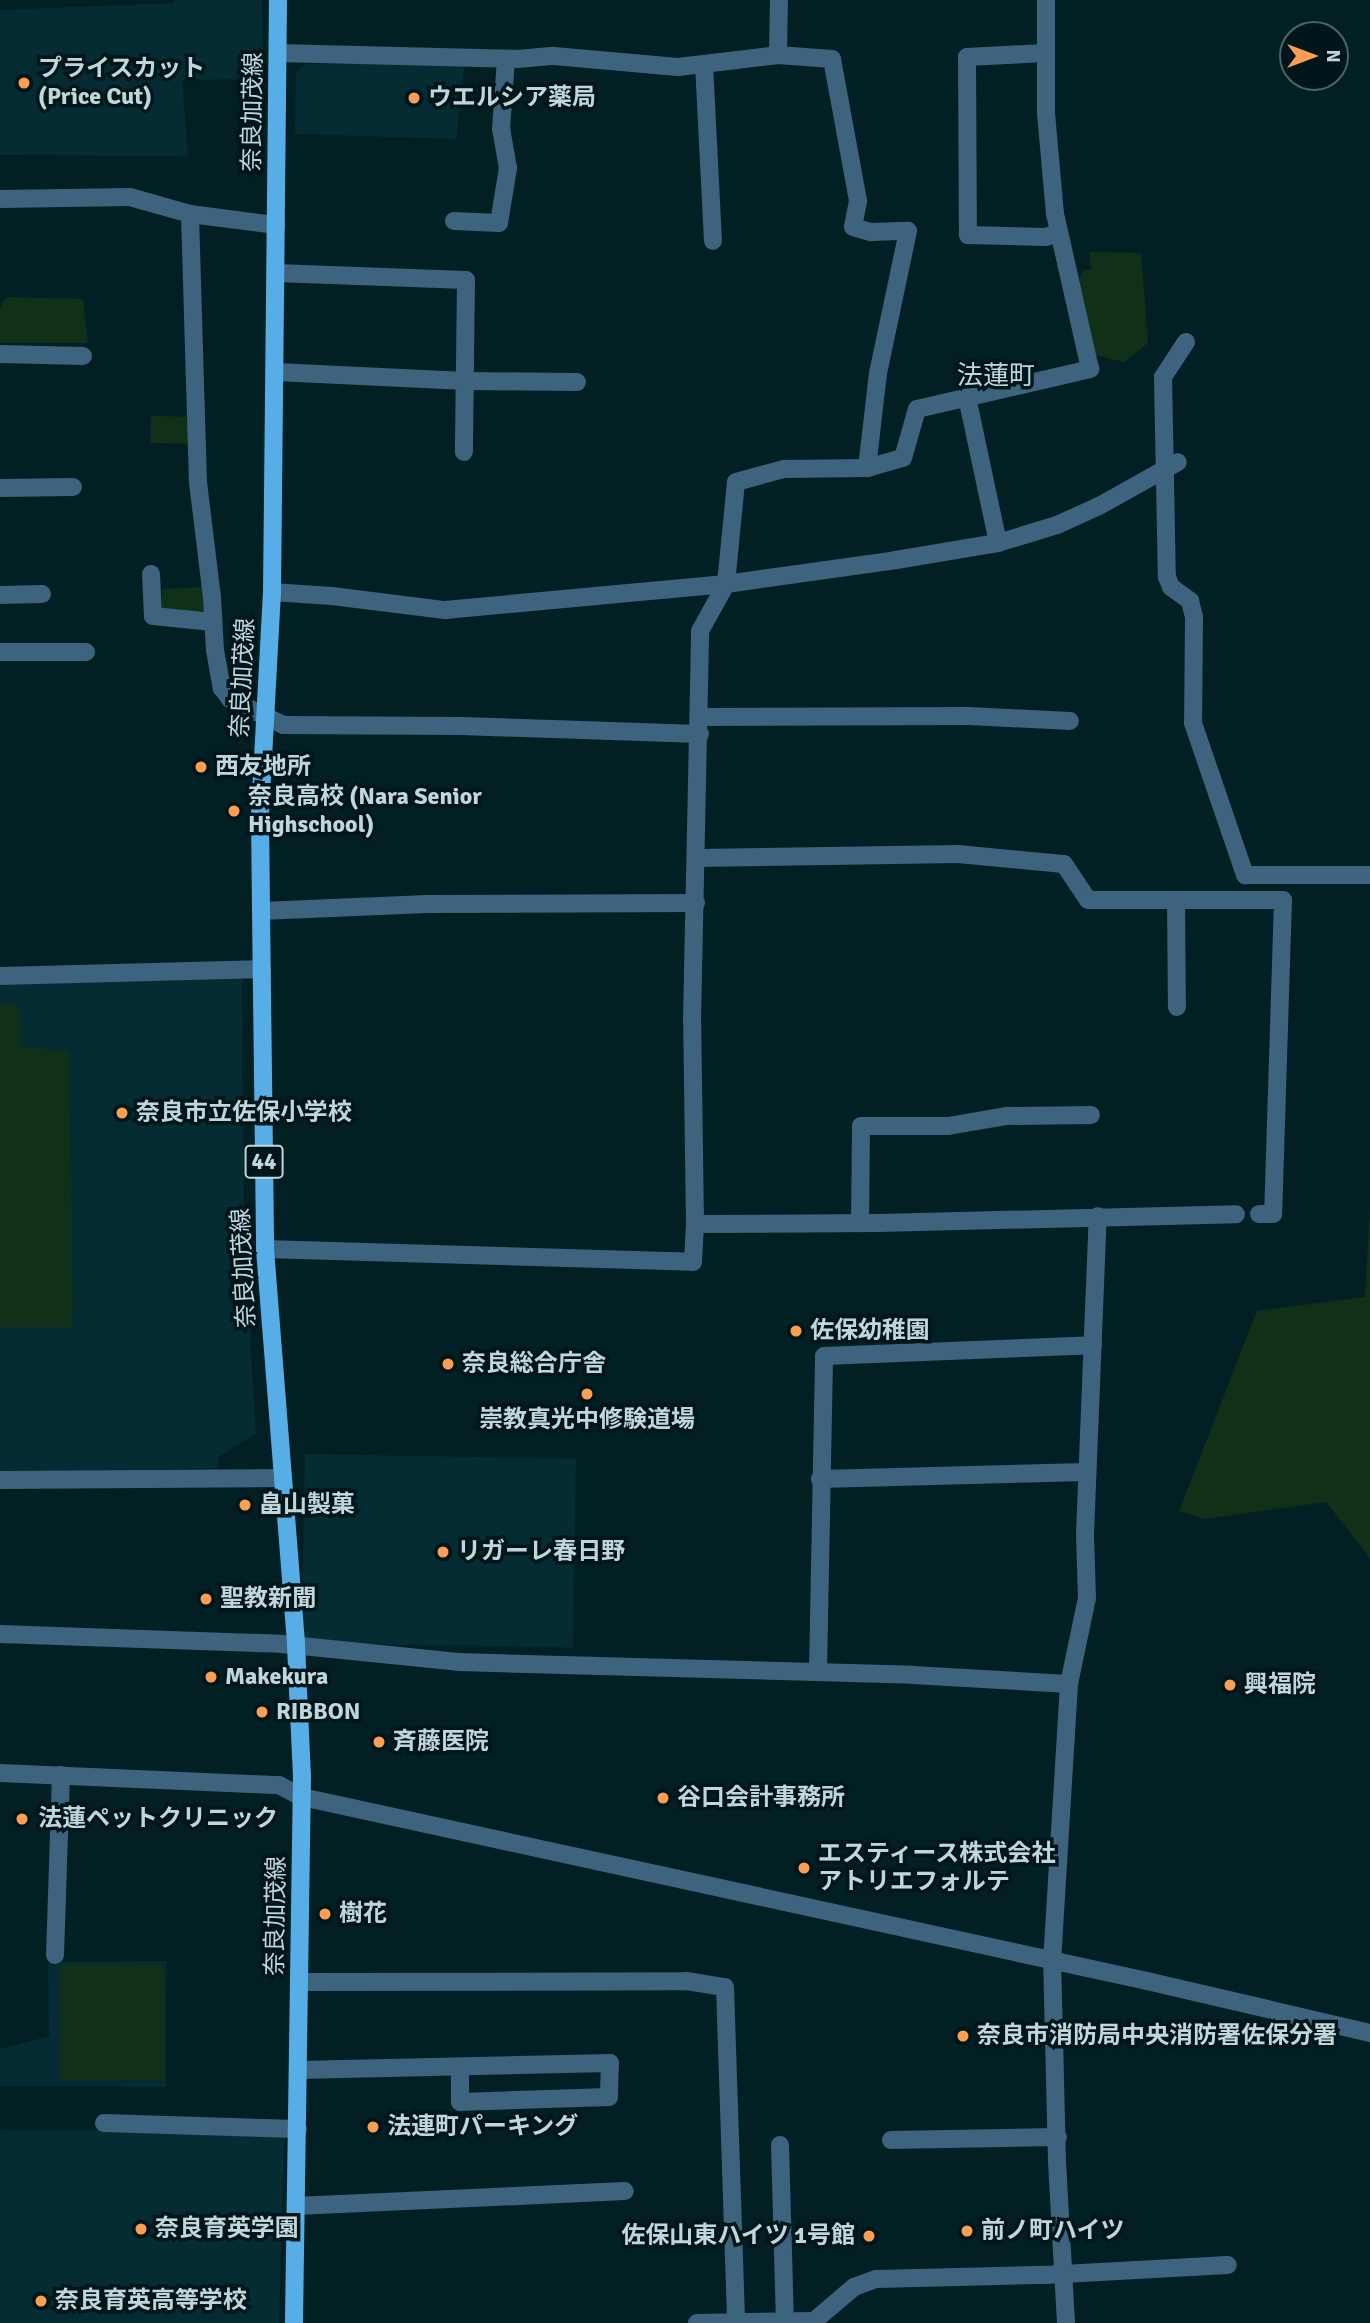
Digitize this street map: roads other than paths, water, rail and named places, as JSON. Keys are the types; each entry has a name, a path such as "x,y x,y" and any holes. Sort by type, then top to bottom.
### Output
{"main road":[{"name":"奈良加茂線","path":"278,0 272,592 260,814 265,1250 296,1645 302,1797 294,2323"}],"street":[{"path":"778,55 779,0"},
{"path":"265,1250 693,1262 695,1224 692,1020 700,631 726,584 736,482 784,469 867,468 903,458 917,409 1090,369 1057,234 1046,114 1046,0"},
{"path":"278,52 506,59 554,56 678,67 778,55 832,59 858,201 853,227 871,232 908,231 878,373 867,468"},
{"path":"1045,53 967,57 968,235 1045,237 1057,234"},
{"path":"454,221 499,223 508,168 501,129 506,59"},
{"path":"704,64 713,241"},
{"path":"0,199 131,197 190,214 275,225"},
{"path":"190,214 198,482 222,688 230,699 283,725 700,726 969,716 1070,721"},
{"path":"276,273 467,280 464,452"},
{"path":"1186,342 1163,377 1172,465 1167,577 1171,587 1190,601 1194,617 1193,723 1245,875 1370,875"},
{"path":"0,354 83,356"},
{"path":"275,372 466,381 577,382"},
{"path":"967,397 998,543"},
{"path":"272,592 332,596 445,610 726,584 998,543 1057,525 1099,506 1172,465"},
{"path":"0,488 73,488"},
{"path":"151,574 153,616 214,622"},
{"path":"0,596 42,594"},
{"path":"0,652 86,652"},
{"path":"697,858 958,854 1064,864 1088,900 1283,900"},
{"path":"1259,1214 1273,1214 1283,875"},
{"path":"1176,901 1177,1007"},
{"path":"261,911 427,904 696,902"},
{"path":"0,976 262,969"},
{"path":"860,1223 861,1126 948,1126 1007,1116 1091,1115"},
{"path":"695,1224 1236,1214"},
{"path":"1066,2323 1061,2272 1052,1962 1069,1684 1087,1598 1085,1534 1098,1216"},
{"path":"818,1672 824,1356 1093,1346"},
{"path":"820,1479 1087,1472"},
{"path":"0,1480 282,1478"},
{"path":"0,1634 296,1645 457,1662 818,1672 1069,1684"},
{"path":"0,1773 279,1785 302,1797 1322,2019 1370,2033"},
{"path":"55,1955 61,1775"},
{"path":"300,1982 686,1981 724,1987 727,1991 726,2061 736,2322"},
{"path":"299,2070 610,2063 609,2097 460,2102 460,2067"},
{"path":"104,2123 298,2129"},
{"path":"891,2140 1058,2137"},
{"path":"780,2145 785,2322"},
{"path":"296,2206 625,2191"},
{"path":"696,2323 819,2319 854,2287 867,2280 1045,2275 1061,2272 1228,2265"}],"place":[{"name":"プライスカット (Price Cut)","path":"24,83"},
{"name":"ウエルシア薬局","path":"414,98"},
{"name":"西友地所","path":"201,767"},
{"name":"奈良高校 (Nara Senior Highschool)","path":"234,811"},
{"name":"奈良市立佐保小学校","path":"122,1113"},
{"name":"佐保幼稚園","path":"796,1331"},
{"name":"奈良総合庁舎","path":"448,1364"},
{"name":"崇教真光中修験道場","path":"587,1394"},
{"name":"畠山製菓","path":"245,1505"},
{"name":"リガーレ春日野","path":"443,1552"},
{"name":"聖教新聞","path":"206,1599"},
{"name":"Makekura","path":"211,1677"},
{"name":"興福院","path":"1230,1685"},
{"name":"RIBBON","path":"262,1712"},
{"name":"斉藤医院","path":"379,1742"},
{"name":"谷口会計事務所","path":"663,1798"},
{"name":"法蓮ペットクリニック","path":"22,1819"},
{"name":"エスティース株式会社 アトリエフォルテ","path":"804,1868"},
{"name":"樹花","path":"325,1914"},
{"name":"奈良市消防局中央消防署佐保分署","path":"963,2036"},
{"name":"法連町パーキング","path":"373,2127"},
{"name":"奈良育英学園","path":"141,2229"},
{"name":"前ノ町ハイツ","path":"967,2231"},
{"name":"佐保山東ハイツ 1号館","path":"869,2236"},
{"name":"奈良育英高等学校","path":"41,2301"}],"district":[{"name":"法蓮町","path":"996,377"}]}
